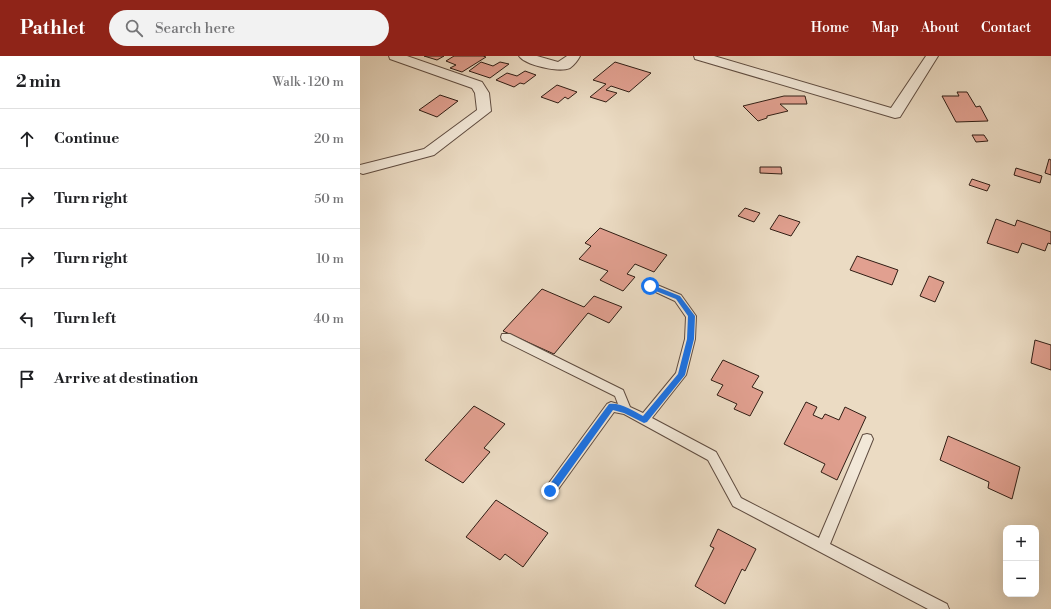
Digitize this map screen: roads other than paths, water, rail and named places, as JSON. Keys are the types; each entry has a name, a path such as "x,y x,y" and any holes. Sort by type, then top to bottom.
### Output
{"street":[{"path":"363,169 429,152 484,111 482,93 477,85 394,56"},
{"path":"525,56 555,66 567,64 574,56"},
{"path":"700,56 895,114 932,56"}],"lane":[{"path":"644,420 681,375 690,339 691,316 678,298 650,286"},
{"path":"506,337 620,393 626,410"},
{"path":"550,491 611,407 626,410 712,456 737,502 942,609"},
{"path":"822,547 867,439"}]}
